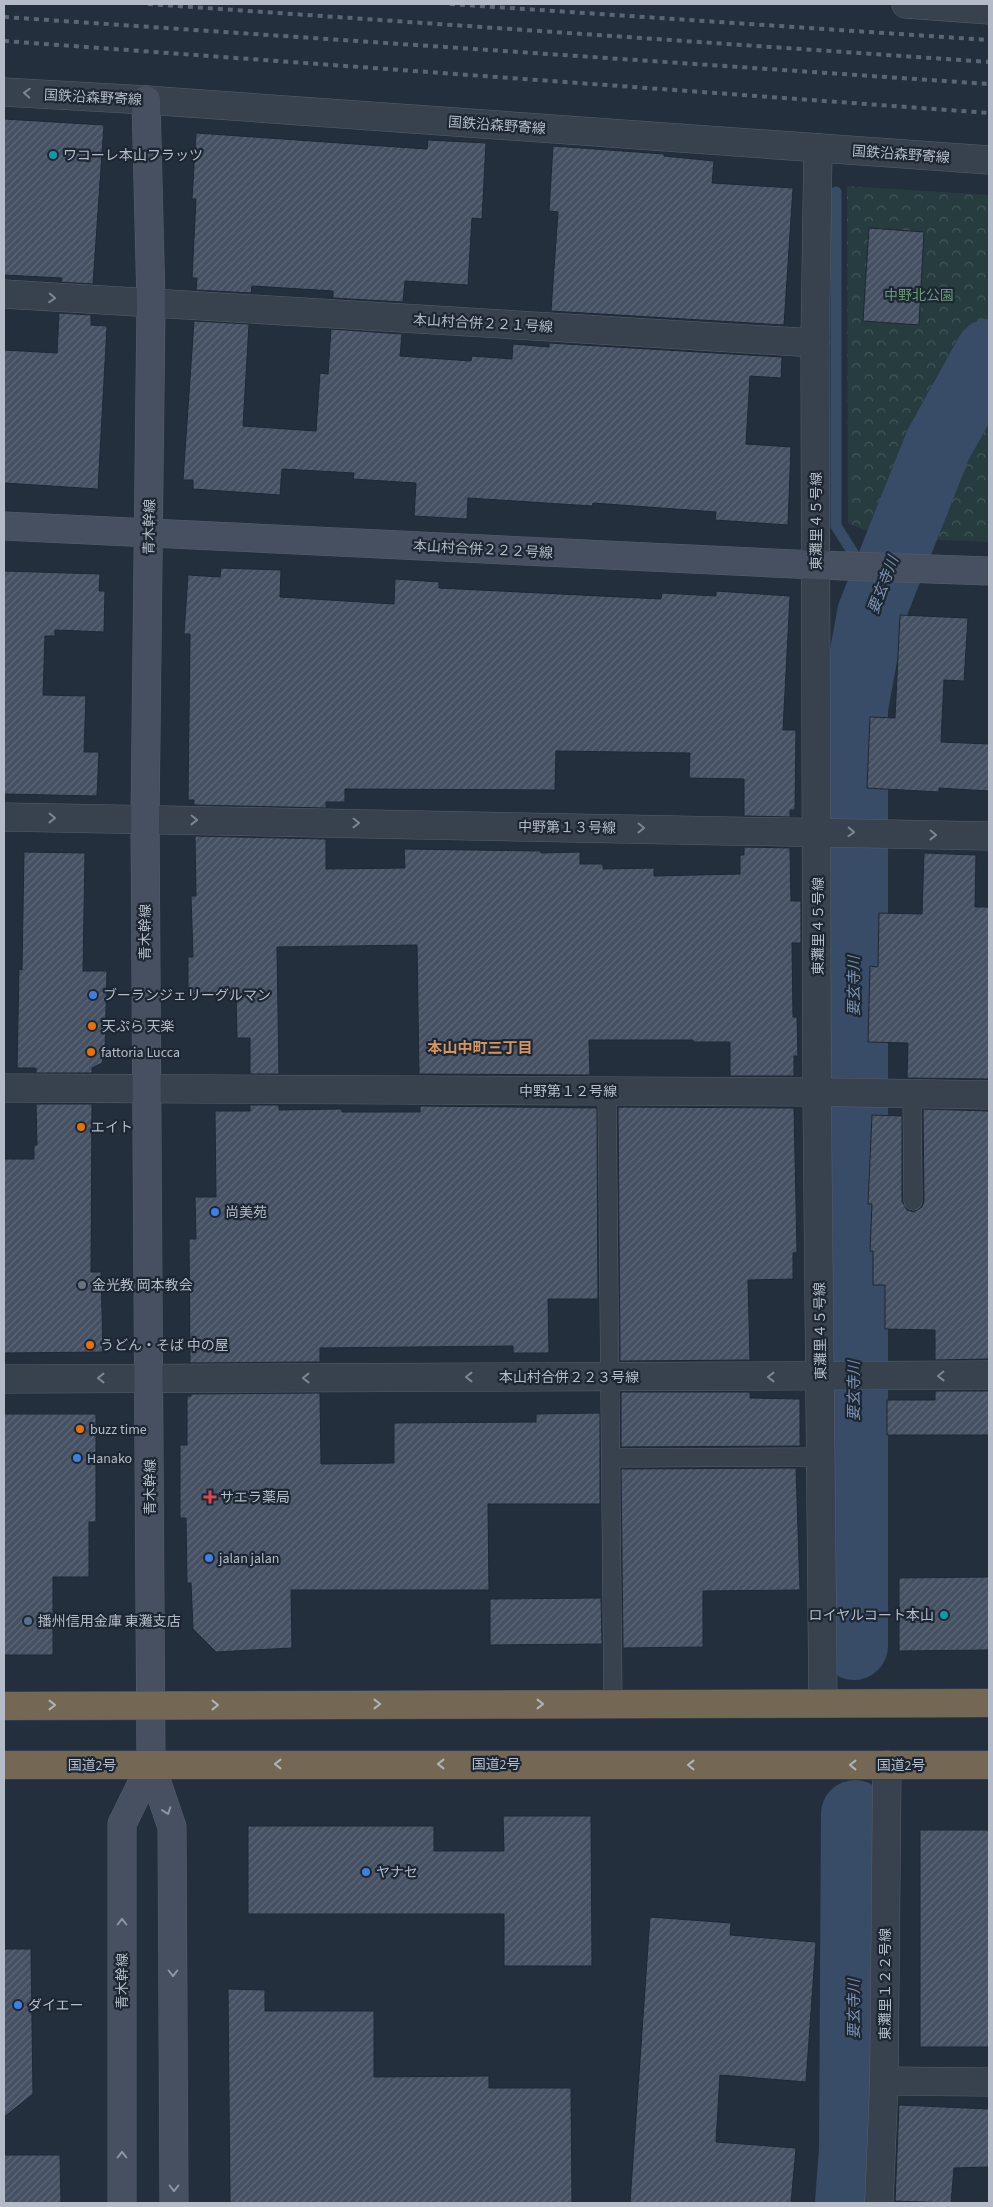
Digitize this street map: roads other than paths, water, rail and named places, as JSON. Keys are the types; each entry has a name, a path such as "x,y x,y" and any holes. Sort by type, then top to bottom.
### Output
{"highway":[{"path":"4,1706 989,1703"},
{"name":"国道2号","path":"4,1765 989,1765"}],"street":[{"path":"906,4 989,10"},
{"name":"国鉄沿森野寄線","path":"4,92 146,100 989,160"},
{"name":"青木幹線","path":"146,100 151,304 145,819 151,1765 172,1827 174,2203"},
{"name":"東灘里４５号線","path":"818,148 815,343 818,831 817,1092 823,1703"},
{"name":"本山村合併２２１号線","path":"4,294 815,343"},
{"name":"本山村合併２２２号線","path":"4,526 816,565 989,571"},
{"name":"中野第１３号線","path":"4,817 818,831 989,836"},
{"name":"中野第１２号線","path":"4,1088 877,1092 989,1095"},
{"name":"本山村合併２２３号線","path":"4,1379 880,1377 989,1375"},
{"name":"青木幹線","path":"122,2203 122,1824 151,1765"},
{"name":"東灘里１２２号線","path":"879,2203 884,2082 887,1765"},
{"path":"884,2082 989,2082"}],"lane":[{"path":"607,1091 614,1704"},
{"path":"912,1093 912,1201"},
{"path":"611,1458 821,1457"}],"waterway":[{"path":"836,192 836,526 879,594"},
{"name":"要玄寺川","path":"854,1646 854,708 871,614 938,445 989,353"},
{"name":"要玄寺川","path":"849,2203 853,2150 855,1814"}],"railway":[{"path":"148,4 989,62"},
{"path":"450,4 989,40"},
{"path":"4,17 989,84"},
{"path":"4,41 989,113"}],"place":[{"name":"ワコーレ本山フラッツ","path":"53,155"},
{"name":"ブーランジェリーグルマン","path":"93,995"},
{"name":"天ぷら 天楽","path":"92,1026"},
{"name":"fattoria Lucca","path":"91,1052"},
{"name":"エイト","path":"81,1127"},
{"name":"尚美苑","path":"215,1212"},
{"name":"金光教 岡本教会","path":"82,1285"},
{"name":"うどん・そば 中の屋","path":"90,1345"},
{"name":"buzz time","path":"80,1429"},
{"name":"Hanako","path":"77,1458"},
{"name":"サエラ薬局","path":"210,1497"},
{"name":"jalan jalan","path":"209,1558"},
{"name":"ロイヤルコート本山","path":"944,1615"},
{"name":"播州信用金庫 東灘支店","path":"28,1621"},
{"name":"ヤナセ","path":"366,1872"},
{"name":"ダイエー","path":"18,2005"}],"district":[{"name":"本山中町三丁目","path":"480,1048"}],"park label":[{"name":"中野北公園","path":"919,295"}]}
